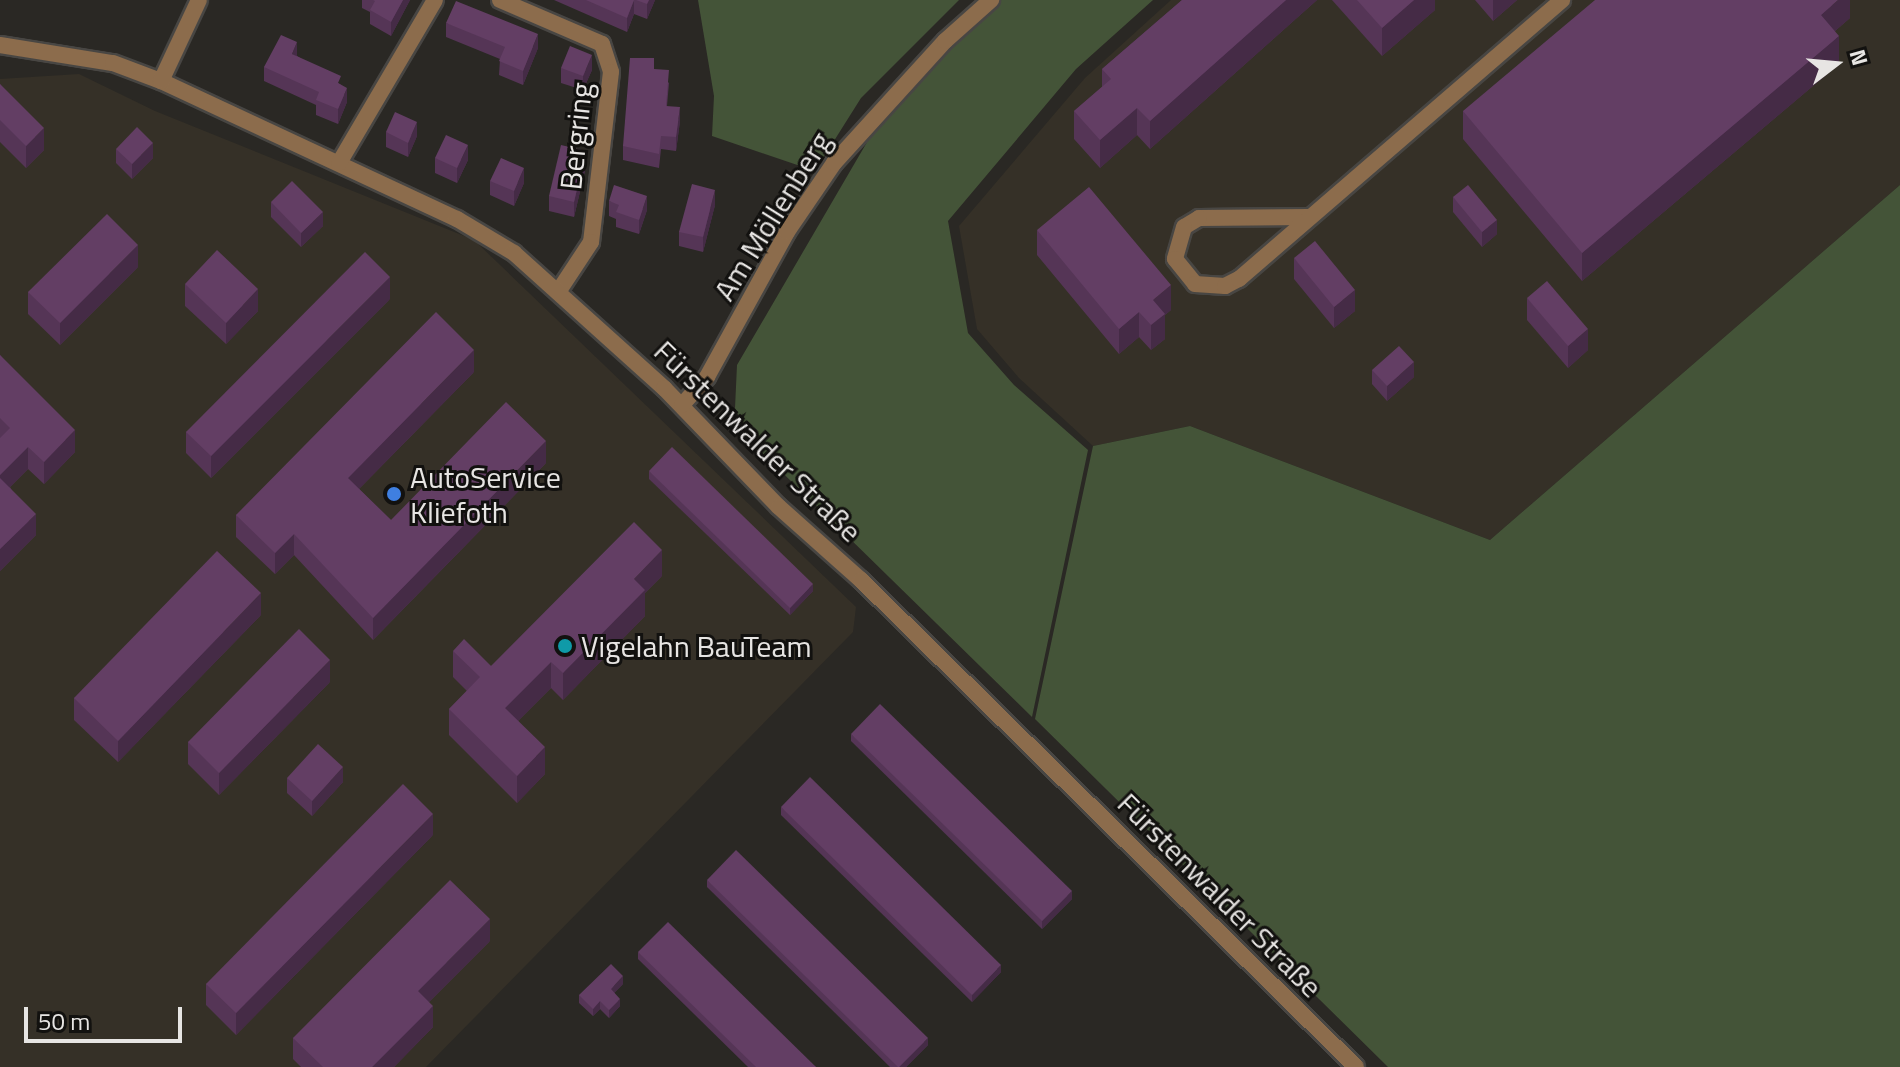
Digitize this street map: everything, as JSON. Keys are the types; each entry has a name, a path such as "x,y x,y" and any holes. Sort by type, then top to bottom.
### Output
{"street":[{"path":"161,81 199,0"},
{"path":"339,163 435,0"},
{"name":"Bergring","path":"500,0 602,44 611,72 591,242 560,289"},
{"name":"Am Möllenberg","path":"682,405 707,377 787,232 834,163 934,51 991,0"},
{"path":"1308,217 1199,218 1184,227 1175,259 1195,284 1225,286 1250,270 1562,0"},
{"name":"Fürstenwalder Straße","path":"0,45 113,63 161,81 457,219 560,289 682,405 757,485 861,580 1356,1067"}],"shaded area":[{"path":"1171,0 1900,0 1900,185 1490,540 1190,426 1093,446 1019,378 977,329 959,226 1085,78"},
{"path":"79,74 155,111 474,240 856,607 853,632 426,1067 0,1067 0,79"}],"green space":[{"path":"698,0 959,0 861,98 815,171 712,136 714,96"},
{"path":"1000,0 1153,0 1076,69 948,221 968,333 1014,385 1088,450 1032,717 748,439 735,408 737,365 884,113 948,44"},
{"path":"1900,185 1900,1067 1388,1067 1035,719 1093,446 1190,426 1490,540"}],"building":[{"path":"373,0 403,0 391,22 370,10"},
{"path":"586,0 634,0 627,18"},
{"path":"1182,0 1286,0 1150,121 1137,108 1100,140 1074,111 1111,79 1102,69"},
{"path":"1357,0 1414,0 1382,28"},
{"path":"1595,0 1838,0 1821,15 1839,36 1582,253 1463,111"},
{"path":"456,1 538,34 523,71 499,61 505,47 446,23"},
{"path":"281,35 297,42 292,54 341,76 338,83 347,88 338,109 316,100 319,92 264,67"},
{"path":"570,46 592,55 583,76 561,68"},
{"path":"630,58 654,58 654,69 669,70 666,106 680,107 676,137 661,136 659,154 623,146"},
{"path":"0,84 44,128 26,146 0,120"},
{"path":"395,112 417,122 408,143 386,132"},
{"path":"137,127 153,143 132,164 116,149"},
{"path":"446,135 468,145 457,168 435,158"},
{"path":"561,145 586,151 574,202 549,196"},
{"path":"501,158 524,168 514,191 490,181"},
{"path":"292,181 323,212 301,233 271,202"},
{"path":"692,184 715,190 703,237 679,232"},
{"path":"614,185 647,196 639,220 616,212 619,205 609,201"},
{"path":"1468,185 1497,220 1482,232 1453,197"},
{"path":"1089,187 1171,285 1153,300 1165,314 1151,325 1139,312 1119,329 1037,230"},
{"path":"107,214 138,245 60,323 28,292"},
{"path":"1315,241 1355,290 1334,307 1294,258"},
{"path":"217,250 258,289 226,323 185,284"},
{"path":"365,252 390,277 211,456 186,432"},
{"path":"1547,281 1588,329 1568,346 1527,298"},
{"path":"436,312 474,350 348,478 391,520 506,402 546,441 373,618 294,534 275,553 236,515"},
{"path":"1399,346 1414,362 1387,386 1372,370"},
{"path":"0,355 75,430 44,462 28,447 0,475 0,438 10,428 0,418"},
{"path":"672,447 813,584 790,608 649,471"},
{"path":"0,478 36,514 0,549"},
{"path":"634,522 662,550 634,579 645,590 563,673 551,662 505,708 545,747 517,776 449,709 480,677 453,651 464,639 491,666"},
{"path":"217,551 261,593 118,741 74,698"},
{"path":"299,629 330,660 219,773 188,742"},
{"path":"880,704 1072,891 1042,921 851,734"},
{"path":"318,744 343,767 312,801 287,778"},
{"path":"810,777 1001,965 972,995 781,807"},
{"path":"403,784 433,814 236,1013 206,984"},
{"path":"736,850 928,1038 899,1067 707,880"},
{"path":"450,880 490,919 418,991 433,1006 372,1067 323,1067 293,1038"},
{"path":"668,922 816,1067 756,1067 638,952"},
{"path":"611,964 623,976 611,989 620,999 609,1010 600,1001 593,1009 579,995"}],"place":[{"name":"AutoService Kliefoth","path":"394,494"},
{"name":"Vigelahn BauTeam","path":"565,646"}]}
